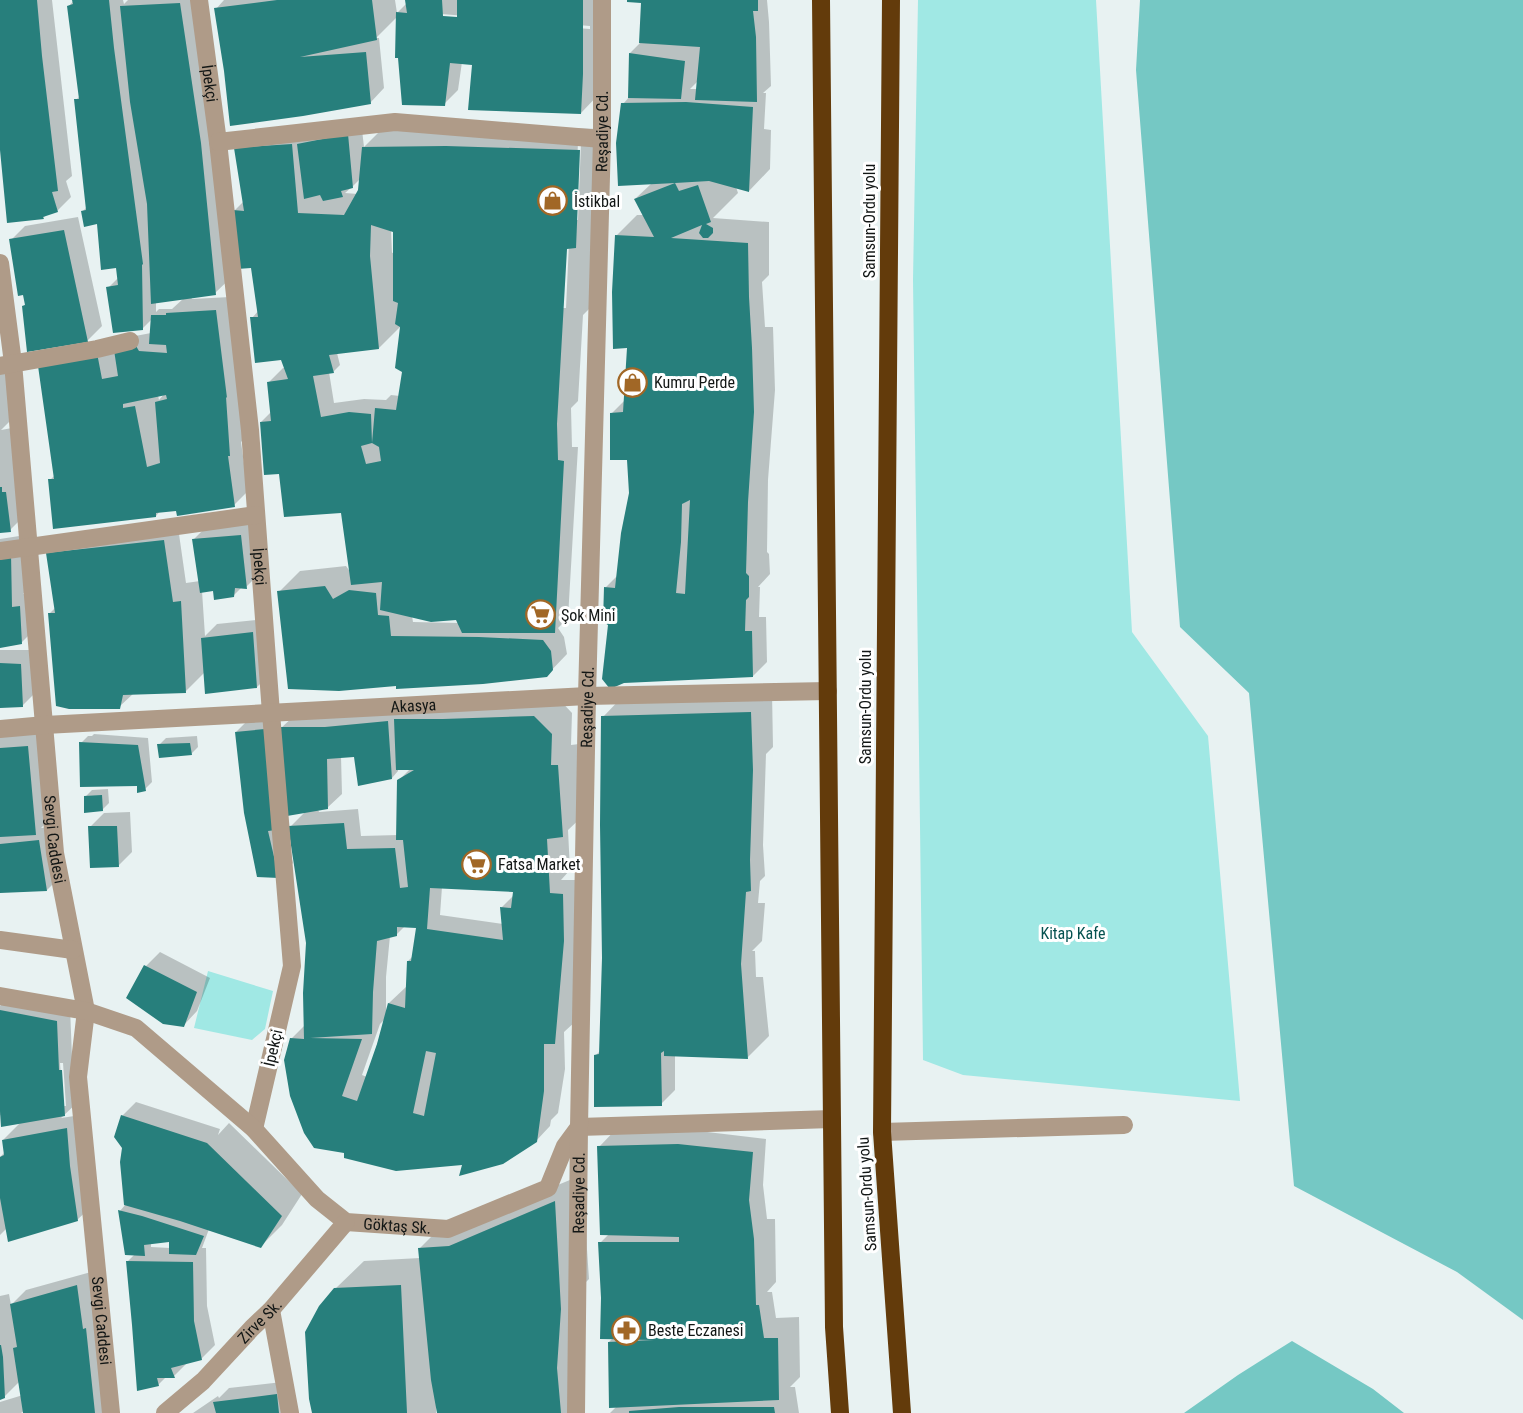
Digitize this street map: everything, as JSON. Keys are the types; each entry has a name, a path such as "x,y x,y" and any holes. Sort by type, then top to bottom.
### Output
{"highway":[{"name":"Samsun-Ordu yolu","path":"821,0 834,1327 840,1413"},
{"name":"Samsun-Ordu yolu","path":"891,0 882,1132 902,1413"}],"street":[{"name":"İpekçi","path":"199,0 218,142 250,430 292,966 254,1130"},
{"name":"Reşadiye Cd.","path":"576,1413 587,696 602,139 603,0"},
{"path":"218,142 395,122 602,139"},
{"name":"Sevgi Caddesi","path":"0,264 7,365 29,546 56,853 86,1011 78,1077 111,1413"},
{"path":"7,365 130,341"},
{"path":"0,551 256,515"},
{"name":"Akasya","path":"0,729 587,696 828,691"},
{"path":"0,940 74,950"},
{"name":"Göktaş Sk.","path":"0,996 86,1011 136,1028 254,1130 317,1199 346,1222 448,1229 458,1225 548,1188 565,1146 579,1127"},
{"path":"579,1127 832,1119"},
{"path":"882,1132 1124,1125"},
{"name":"Zirve Sk.","path":"165,1413 203,1381 272,1310 346,1222"},
{"path":"272,1310 290,1413"}],"green space":[{"name":"Kitap Kafe","path":"918,0 1096,0 1132,632 1208,736 1240,1101 963,1075 923,1060 913,280"},
{"path":"208,971 273,991 265,1029 252,1040 194,1028"}],"shaded area":[{"path":"1140,0 1523,0 1523,1320 1457,1272 1294,1186 1249,693 1180,627 1136,70"},
{"path":"1292,1341 1373,1389 1404,1413 1184,1413"}],"building":[{"path":"0,0 37,0 58,191 52,192 58,212 43,217 44,219 7,223 0,150"},
{"path":"72,0 109,0 143,264 143,330 113,333 106,287 118,285 116,268 101,270 97,224 84,227 81,211 86,210 74,99 79,99 67,6 73,4"},
{"path":"277,0 372,0 377,40 300,57 366,52 371,104 230,126 214,8"},
{"path":"405,0 442,0 443,16 457,17 457,0 583,0 581,114 468,110 472,65 450,63 445,106 402,105 398,58 395,58 396,12 407,13"},
{"path":"627,0 758,0 758,11 753,11 756,37 757,102 695,100 700,47 639,43 641,3 627,2"},
{"path":"180,3 201,143 216,295 151,304 147,204 130,102 120,6"},
{"path":"629,53 685,61 681,99 628,98"},
{"path":"686,102 753,107 749,192 709,181 618,186 616,143 621,103"},
{"path":"348,134 353,188 341,191 343,197 323,201 320,195 304,199 297,144"},
{"path":"292,144 298,213 344,215 358,190 362,147 446,146 580,150 576,248 567,249 557,424 558,460 564,461 555,633 462,633 456,620 431,622 380,610 382,582 351,585 341,513 284,517 279,474 264,475 260,422 271,421 267,382 288,379 281,360 255,363 250,317 258,317 251,268 237,269 233,210 244,211 234,148","holes":["371,225 393,232 393,301 398,303 395,324 400,327 395,368 402,372 396,410 375,408 372,443 371,414 349,412 321,417 313,376 334,373 329,355 379,349 370,256","372,443 379,447 381,461 366,464 361,446"]},
{"path":"675,183 679,191 698,185 711,222 706,224 713,228 713,233 708,238 703,238 699,233 702,225 671,238 748,243 754,412 746,573 749,576 749,597 746,600 745,631 752,631 753,677 624,683 610,689 602,679 608,625 603,622 604,587 615,588 621,533 629,493 627,460 610,460 610,413 623,412 627,348 613,349 612,292 615,235 654,237 634,199","holes":["690,500 685,594 676,593 682,504"]},
{"path":"64,230 88,342 27,352 22,306 25,305 23,295 18,296 9,239"},
{"path":"216,310 227,398 230,456 228,456 235,507 177,516 176,511 156,513 156,517 53,529 48,479 54,479 38,366 97,353 102,379 118,376 114,350 136,346 139,351 167,353 166,345 149,344 151,315 166,315 166,313","holes":["166,395 167,399 155,402 160,463 147,467 135,406 123,408 123,404"]},
{"path":"0,487 2,487 2,492 6,492 11,532 0,533"},
{"path":"241,535 247,589 235,588 234,597 214,600 213,591 200,593 192,539"},
{"path":"164,540 173,602 181,601 186,693 123,695 120,709 69,709 56,706 48,613 55,613 46,553"},
{"path":"11,554 12,607 20,606 22,644 0,648 0,556"},
{"path":"325,586 333,599 349,590 376,593 378,615 389,616 391,636 543,640 551,651 553,670 547,677 483,684 396,689 396,686 339,691 288,689 277,591"},
{"path":"253,632 257,688 205,694 201,638"},
{"path":"0,663 21,664 23,707 0,708"},
{"path":"751,712 753,770 751,891 746,892 741,964 748,1059 664,1056 664,1051 661,1053 662,1106 594,1107 594,1055 599,1054 602,958 601,716"},
{"path":"534,716 552,734 551,765 558,765 563,837 547,839 550,893 563,894 564,941 555,1044 544,1044 544,1091 537,1142 503,1164 459,1176 462,1165 396,1171 344,1158 344,1153 314,1148 304,1133 290,1096 284,1060 290,1038 304,1039 303,993 306,943 288,826 344,823 347,849 395,848 400,888 408,887 403,840 396,840 397,780 414,770 396,770 394,719","holes":["430,888 513,892 511,908 500,907 503,940 427,929","397,927 416,928 411,961 407,961 405,1008 388,1003 377,1044 357,1101 342,1096 362,1039 310,1038 372,1034 377,941 397,936","426,1051 436,1053 424,1116 413,1113"]},
{"path":"388,721 392,779 358,786 354,757 327,759 328,809 287,816 280,727 325,727"},
{"path":"265,729 276,830 268,831 279,878 257,877 244,813 235,732"},
{"path":"79,742 138,745 146,791 137,793 137,786 80,787"},
{"path":"190,743 192,755 159,758 157,744"},
{"path":"28,746 36,835 0,837 0,748"},
{"path":"102,795 103,811 84,813 84,796"},
{"path":"88,826 117,826 119,867 90,868"},
{"path":"39,840 47,891 0,893 0,844"},
{"path":"144,965 197,992 184,1027 163,1024 126,998"},
{"path":"0,1010 57,1021 59,1070 62,1070 65,1116 1,1127"},
{"path":"121,1115 207,1143 282,1216 261,1248 124,1205 120,1162 122,1148 114,1137"},
{"path":"67,1128 78,1221 8,1242 0,1198 0,1157 4,1155 2,1140"},
{"path":"678,1144 753,1152 749,1200 754,1239 756,1305 759,1305 764,1338 778,1338 779,1400 609,1408 608,1342 654,1340 600,1339 601,1298 598,1242 679,1242 679,1237 600,1235 597,1146"},
{"path":"555,1201 561,1309 557,1368 561,1413 437,1413 431,1380 418,1248 449,1246"},
{"path":"118,1210 204,1236 196,1255 169,1254 169,1242 144,1245 145,1256 125,1255"},
{"path":"126,1261 193,1262 194,1321 202,1360 171,1368 175,1378 157,1378 159,1386 137,1391 132,1325"},
{"path":"77,1285 83,1329 86,1328 95,1413 23,1413 13,1348 17,1347 10,1304"},
{"path":"401,1285 407,1413 312,1413 305,1332 319,1306 334,1288"},
{"path":"0,1345 3,1357 5,1398 0,1400"},
{"path":"277,1394 279,1413 216,1413 213,1402"},
{"path":"679,1407 774,1407 775,1413 629,1413 629,1411"}],"place":[{"name":"İstikbal","path":"553,201"},
{"name":"Kumru Perde","path":"633,382"},
{"name":"Şok Mini","path":"540,615"},
{"name":"Fatsa Market","path":"477,864"},
{"name":"Beste Eczanesi","path":"627,1330"}]}
